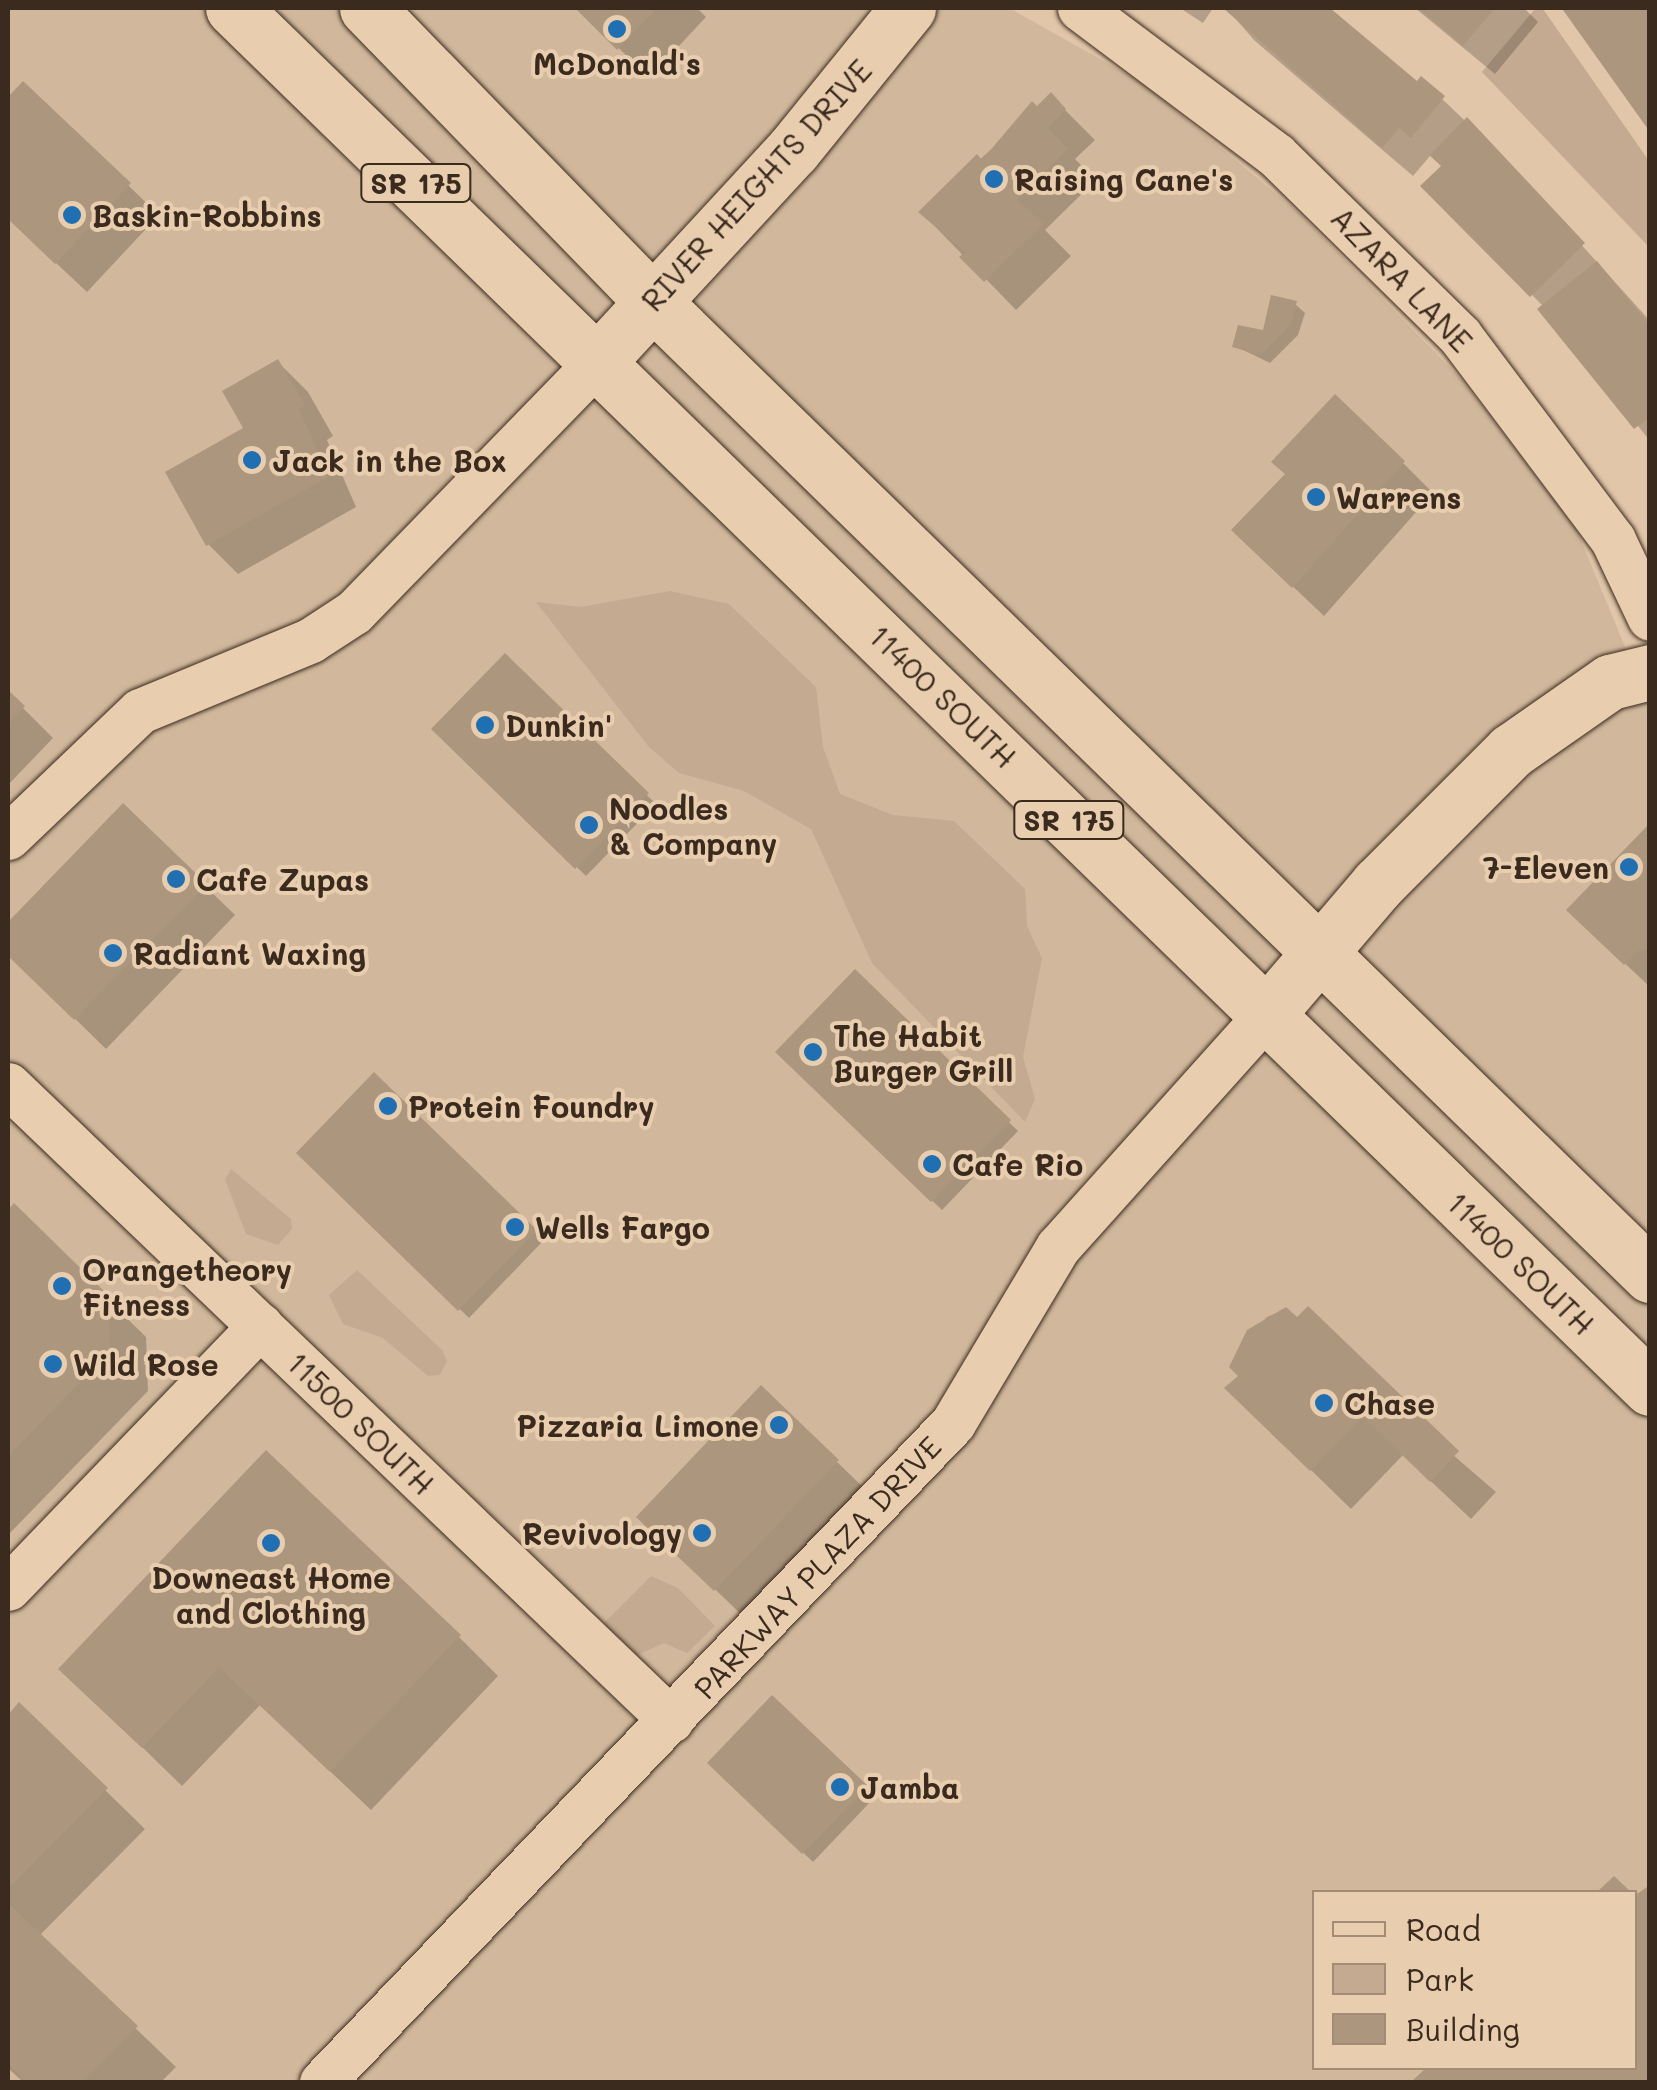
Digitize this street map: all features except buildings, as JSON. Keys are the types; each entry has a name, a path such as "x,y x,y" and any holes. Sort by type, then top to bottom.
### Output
{"main road":[{"name":"11400 SOUTH","path":"233,8 600,358 1650,1388"},
{"name":"SR 175","path":"367,8 652,301 1650,1276"},
{"name":"RIVER HEIGHTS DRIVE","path":"600,358 805,136 908,8"},
{"path":"1267,1014 1322,955 1378,884 1534,730 1610,682 1650,672"},
{"path":"1594,1334 1629,1332 1650,1341"}],"street":[{"name":"AZARA LANE","path":"1080,8 1263,143 1434,308 1516,403 1588,502 1633,575 1650,618"},
{"path":"8,837 140,711 312,640 354,612 600,358"},
{"name":"PARKWAY PLAZA DRIVE","path":"322,2082 953,1423 1058,1246 1267,1014"},
{"name":"11500 SOUTH","path":"8,1086 672,1720"},
{"path":"8,1588 260,1326"}],"shaded area":[{"path":"8,8 1009,8 1141,82 1299,213 1462,380 1576,528 1649,705 1649,2082 8,2082"}],"green space":[{"path":"1535,9 1543,9 1649,161 1649,247 1482,72"},
{"path":"670,591 729,604 816,687 823,747 840,794 893,815 954,821 1025,889 1027,926 1042,958 1023,1057 1035,1099 1025,1122 872,963 811,829 744,791 679,773 649,747 536,602 581,607"},
{"path":"231,1169 291,1219 292,1229 278,1245 246,1234 225,1179"},
{"path":"357,1270 442,1350 447,1361 440,1375 428,1376 383,1338 343,1324 329,1295"},
{"path":"651,1576 678,1588 715,1626 687,1653 664,1643 637,1655 604,1623"}],"place":[{"name":"McDonald's","path":"617,29"},
{"name":"Raising Cane's","path":"994,179"},
{"name":"Baskin-Robbins","path":"72,215"},
{"name":"Jack in the Box","path":"252,460"},
{"name":"Warrens","path":"1316,497"},
{"name":"Dunkin'","path":"485,725"},
{"name":"Noodles & Company","path":"589,825"},
{"name":"7-Eleven","path":"1629,867"},
{"name":"Cafe Zupas","path":"176,879"},
{"name":"Radiant Waxing","path":"113,953"},
{"name":"The Habit Burger Grill","path":"813,1052"},
{"name":"Protein Foundry","path":"388,1106"},
{"name":"Cafe Rio","path":"932,1164"},
{"name":"Wells Fargo","path":"515,1227"},
{"name":"Orangetheory Fitness","path":"62,1286"},
{"name":"Wild Rose","path":"53,1364"},
{"name":"Chase","path":"1324,1403"},
{"name":"Pizzaria Limone","path":"779,1425"},
{"name":"Revivology","path":"702,1533"},
{"name":"Downeast Home and Clothing","path":"271,1543"},
{"name":"Jamba","path":"840,1787"}]}
